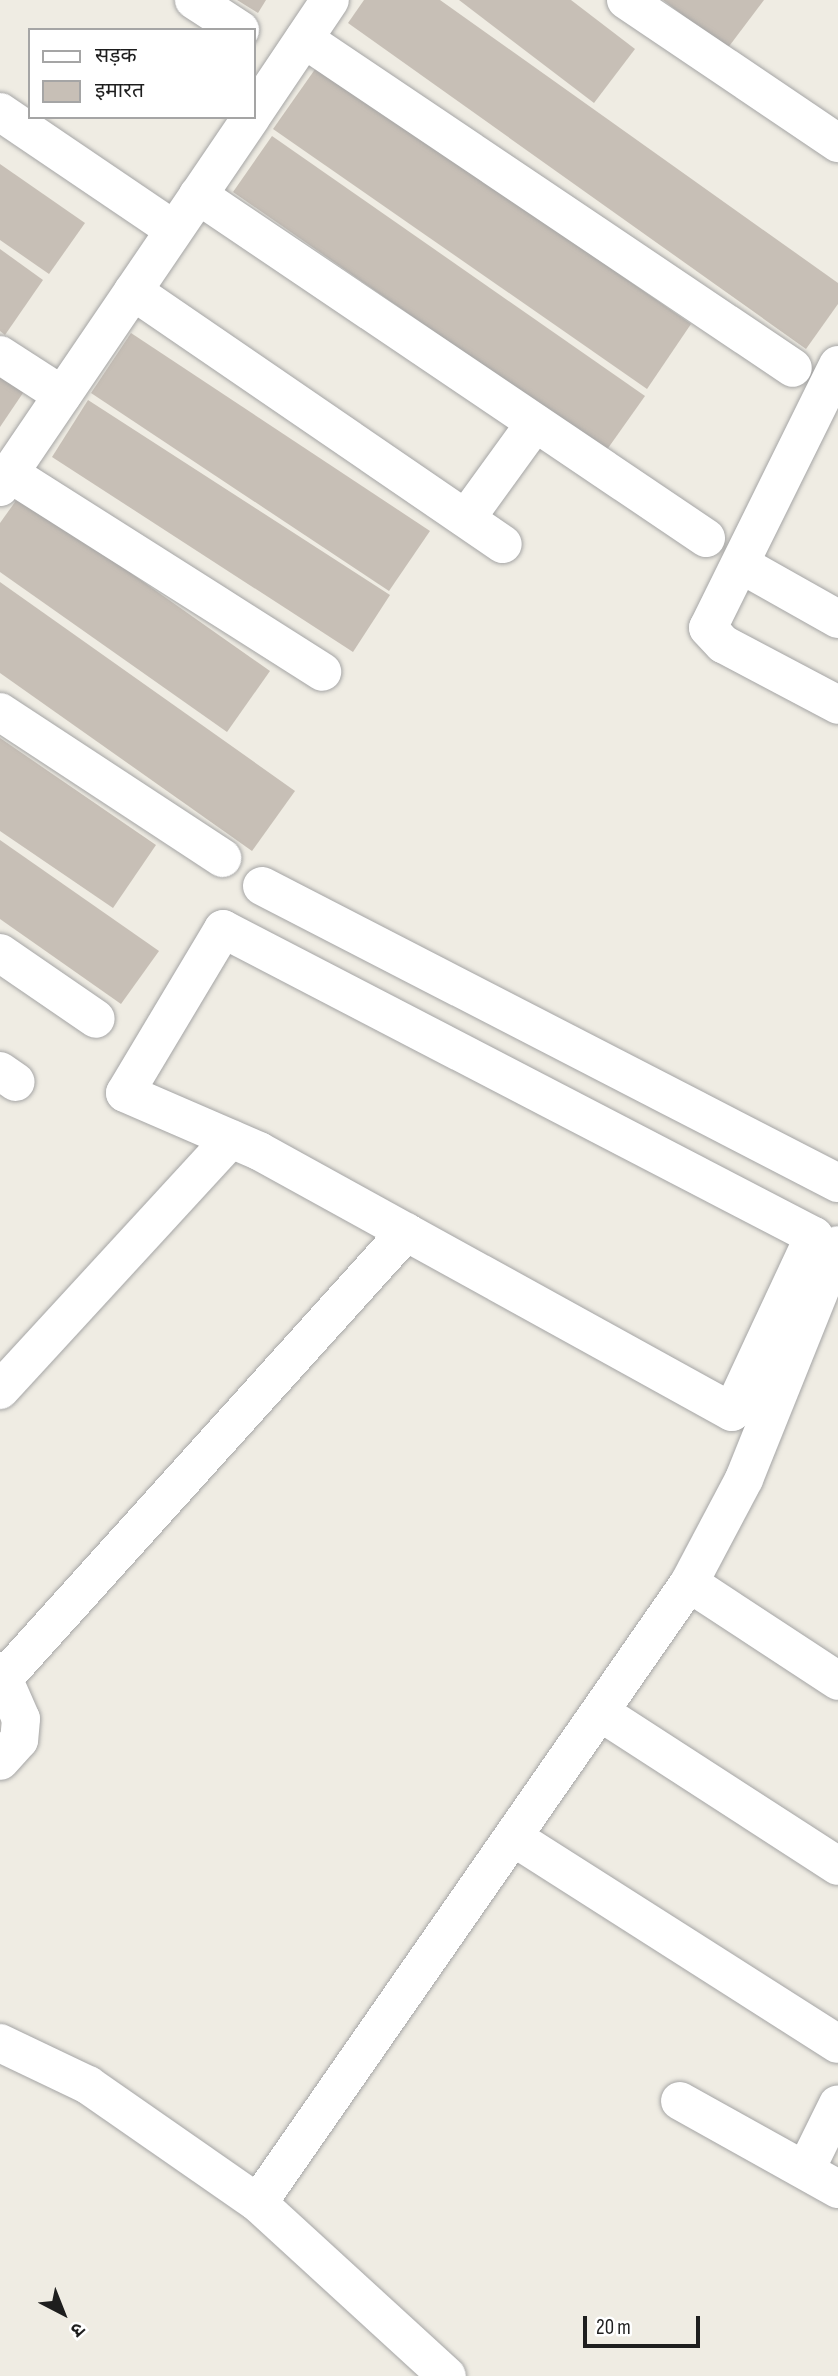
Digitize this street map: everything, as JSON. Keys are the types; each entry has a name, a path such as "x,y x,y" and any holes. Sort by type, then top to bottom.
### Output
{"street":[{"path":"194,0 237,28"},
{"path":"256,110 330,0"},
{"path":"626,0 838,144"},
{"path":"256,40 296,50 793,368"},
{"path":"0,112 174,230"},
{"path":"250,119 5,480 322,672"},
{"path":"198,195 706,538"},
{"path":"133,291 503,544"},
{"path":"0,355 62,395"},
{"path":"838,365 742,565 711,618 714,637 838,705"},
{"path":"467,517 535,423"},
{"path":"742,565 838,619"},
{"path":"0,712 222,858"},
{"path":"262,886 838,1183"},
{"path":"223,929 814,1236 732,1412 406,1232 231,1139 125,1093 223,929"},
{"path":"0,953 96,1019"},
{"path":"0,1390 231,1139"},
{"path":"0,1761 19,1740 21,1719 2,1675 406,1232"},
{"path":"258,2203 689,1583 744,1479 838,1245"},
{"path":"689,1583 838,1681"},
{"path":"600,1712 835,1858"},
{"path":"513,1837 838,2044"},
{"path":"0,2043 88,2085 258,2203 447,2376"},
{"path":"680,2101 838,2189"},
{"path":"806,2169 838,2104"}],"building":[{"path":"237,0 266,0 258,13"},
{"path":"364,0 440,0 838,283 838,304 806,349 348,23"},
{"path":"459,0 571,0 635,49 594,103"},
{"path":"663,0 764,0 727,49"},
{"path":"318,65 691,324 647,389 273,129"},
{"path":"272,136 645,396 606,451 233,192"},
{"path":"0,164 85,223 49,274 0,240"},
{"path":"0,249 43,280 5,335 0,331"},
{"path":"131,333 430,531 389,591 91,393"},
{"path":"0,364 29,384 0,427"},
{"path":"88,400 390,595 353,652 52,457"},
{"path":"20,495 270,671 227,732 0,572 0,523"},
{"path":"0,582 295,791 252,851 0,673"},
{"path":"0,738 156,845 113,908 0,831"},
{"path":"0,840 159,951 121,1004 0,919"}]}
